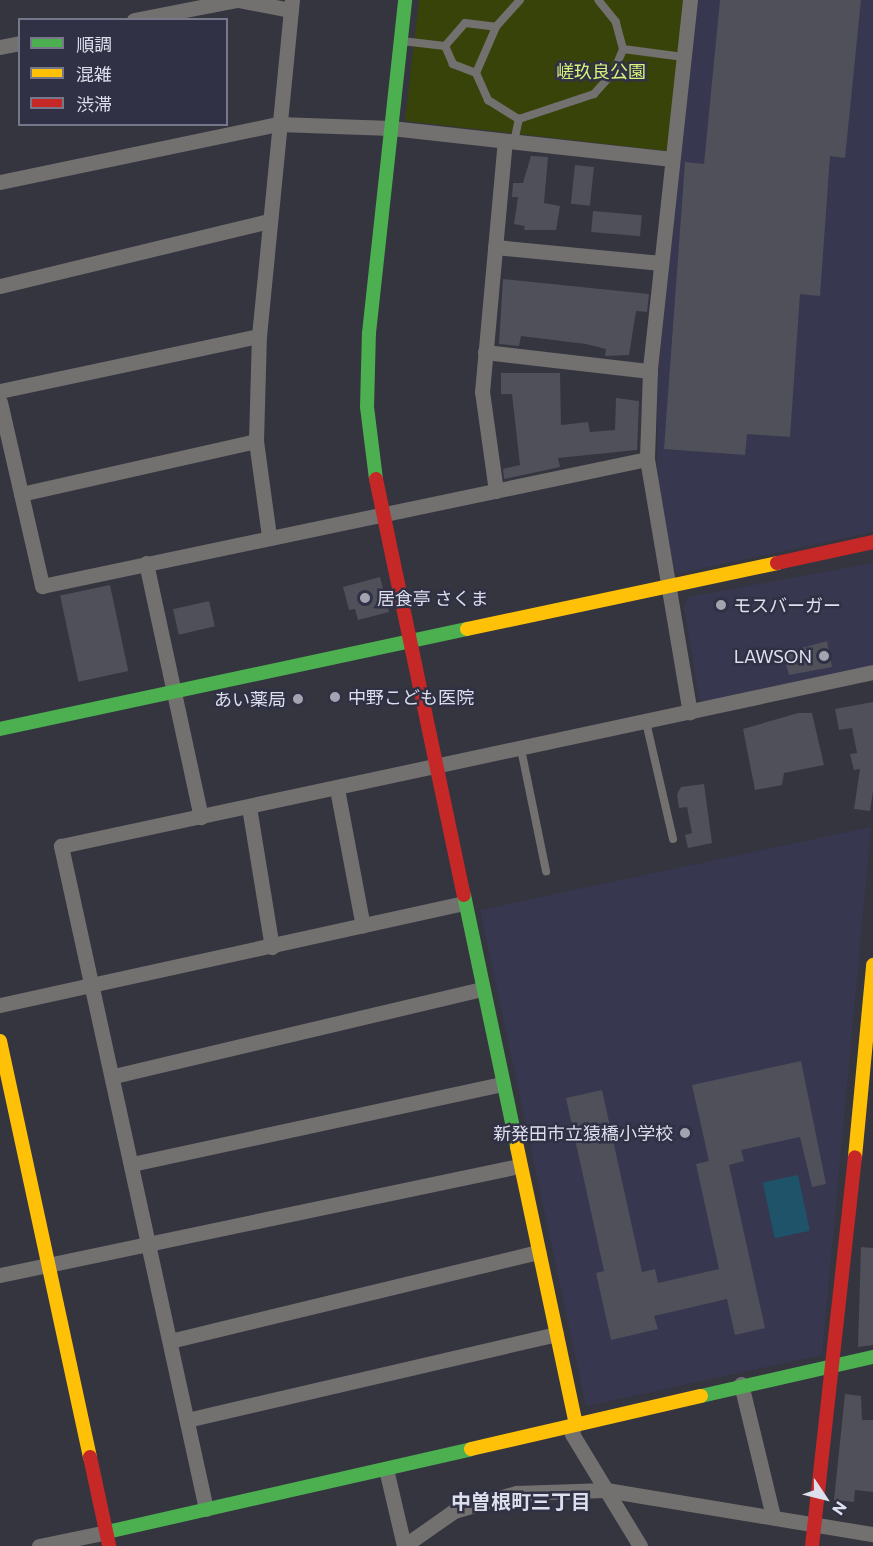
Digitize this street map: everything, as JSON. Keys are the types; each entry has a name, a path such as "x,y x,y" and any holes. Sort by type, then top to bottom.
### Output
{"street":[{"path":"144,18 238,0 291,5 259,336 255,441 269,536"},
{"path":"405,0 391,128 367,407 382,515 575,1421 572,1434 640,1546"},
{"path":"690,0 650,371 647,459 690,712"},
{"path":"0,47 18,43"},
{"path":"0,182 278,124 391,128 672,159"},
{"path":"496,491 482,392 495,247 510,141"},
{"path":"0,286 269,221"},
{"path":"495,247 661,263"},
{"path":"0,391 259,336"},
{"path":"485,352 650,371"},
{"path":"0,402 6,453 21,494 42,586 269,536 382,515 647,459"},
{"path":"21,494 255,441"},
{"path":"0,729 408,638 873,542"},
{"path":"146,563 201,817"},
{"path":"206,1509 95,987 60,846 435,768 873,672"},
{"path":"336,789 363,926"},
{"path":"249,807 272,947"},
{"path":"0,1005 95,987 464,903"},
{"path":"812,1546 836,1363 873,965"},
{"path":"114,1076 482,990"},
{"path":"0,1041 108,1539"},
{"path":"132,1164 502,1084"},
{"path":"0,1275 519,1166"},
{"path":"170,1341 538,1252"},
{"path":"187,1420 556,1334"},
{"path":"39,1546 108,1539 206,1509 386,1468 575,1421 836,1363 873,1357"},
{"path":"741,1384 772,1516"},
{"path":"386,1468 404,1546 454,1511 516,1493 606,1490 815,1522 873,1534"}],"lane":[{"path":"476,73 496,27 520,0"},
{"path":"510,141 519,119 594,94 613,73 623,49 616,22 598,0"},
{"path":"446,46 465,23 496,27"},
{"path":"401,41 446,46"},
{"path":"446,46 453,64 476,73 488,100 519,119"},
{"path":"623,49 683,57"},
{"path":"645,722 674,840"},
{"path":"521,749 546,871"}],"shaded area":[{"path":"697,0 873,0 873,532 676,574 657,492 658,371"},
{"path":"873,563 873,668 708,703 699,699 684,607 688,597"},
{"name":"新発田市立猿橋小学校","path":"871,827 822,1355 586,1406 480,910"},
{"path":"798,1175 810,1231 775,1238 763,1182"}],"green space":[{"name":"嵯玖良公園","path":"419,0 684,0 667,151 405,121"}],"building":[{"path":"720,0 861,0 845,158 830,156 820,296 800,294 790,437 747,434 745,455 664,449 685,162 704,164"},
{"path":"531,156 548,157 544,203 560,206 556,230 524,230 525,226 514,224 518,197 512,197 513,183 523,183"},
{"path":"575,165 594,167 590,206 571,204"},
{"path":"593,211 642,215 640,236 591,232"},
{"path":"503,279 649,294 647,312 636,311 629,355 605,356 606,349 586,344 521,336 519,346 499,344"},
{"path":"501,373 560,373 561,425 588,422 590,432 615,430 616,398 639,401 637,450 558,458 560,467 504,479 503,469 520,465 512,394 501,394"},
{"name":"居食亭 さくま","path":"380,577 389,612 358,620 355,609 349,610 343,587"},
{"path":"110,585 128,671 78,682 60,596"},
{"path":"209,601 215,626 179,635 173,609"},
{"path":"827,641 832,667 789,675 783,653"},
{"path":"873,702 873,791 870,811 854,809 860,769 854,770 850,754 857,753 852,728 839,730 835,709"},
{"path":"798,713 812,713 824,765 784,773 782,785 755,790 743,729"},
{"path":"704,784 712,843 688,848 685,835 692,833 687,807 679,808 677,794 681,787"},
{"path":"801,1061 826,1184 812,1187 800,1137 741,1150 744,1161 729,1165 765,1328 735,1335 727,1299 654,1316 658,1329 611,1340 596,1273 604,1271 566,1098 602,1090 642,1272 655,1269 658,1283 719,1269 696,1164 709,1161 692,1085"},
{"path":"861,1247 873,1248 873,1345 858,1347"},
{"path":"845,1394 861,1396 862,1420 873,1420 873,1492 855,1490 854,1502 834,1500"}],"traffic: fast":[{"path":"376,479 367,407 369,333 405,0"},
{"path":"0,729 467,629"},
{"path":"464,895 517,1147"},
{"path":"701,1396 873,1357"},
{"path":"107,1532 471,1449"}],"traffic: slow":[{"path":"467,629 777,563"},
{"path":"855,1157 873,965"},
{"path":"0,1041 90,1457"},
{"path":"517,1147 575,1421"},
{"path":"471,1449 701,1396"}],"traffic: jam":[{"path":"376,479 464,895"},
{"path":"777,563 873,542"},
{"path":"812,1546 855,1157"},
{"path":"90,1457 109,1545"}],"place":[{"name":"居食亭 さくま","path":"365,598"},
{"name":"モスバーガー","path":"721,605"},
{"name":"LAWSON","path":"824,656"},
{"name":"中野こども医院","path":"335,697"},
{"name":"あい薬局","path":"298,699"},
{"name":"新発田市立猿橋小学校","path":"685,1133"}],"district":[{"name":"中曽根町三丁目","path":"521,1501"}]}
